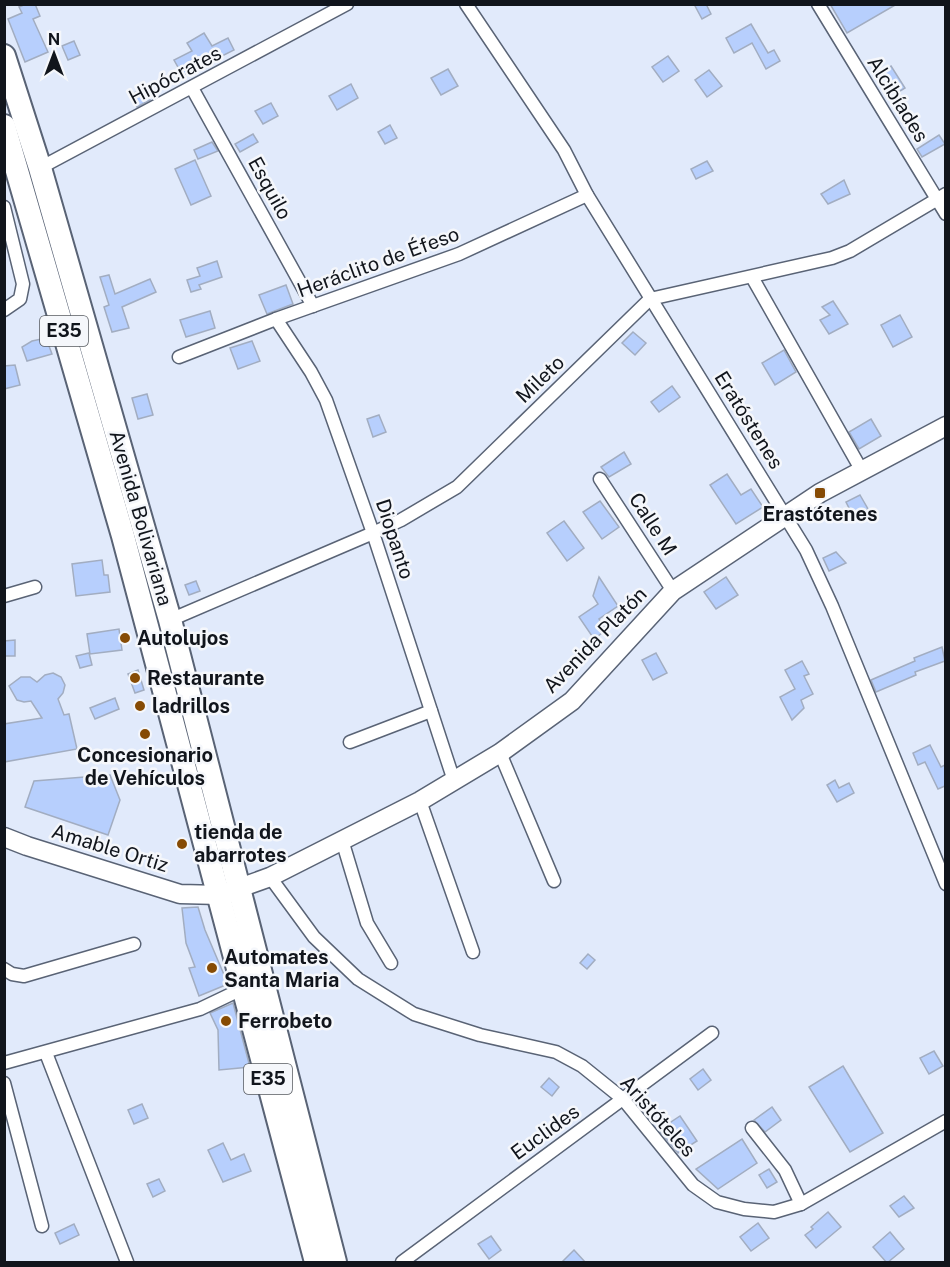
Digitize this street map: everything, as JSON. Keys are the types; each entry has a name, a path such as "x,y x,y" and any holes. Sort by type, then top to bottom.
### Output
{"highway":[{"name":"Avenida Bolivariana","path":"4,56 30,173 123,536 229,891 335,1263"},
{"name":"Avenida Bolivariana","path":"7,140 30,173 171,620 229,891 244,988 316,1263"}],"street":[{"name":"Hipócrates","path":"30,173 347,4"},
{"name":"Eratóstenes","path":"466,4 564,150 587,195 806,550 832,606 945,884"},
{"name":"Alcibíades","path":"818,4 941,196 945,214"},
{"name":"Esquilo","path":"192,88 313,306"},
{"name":"Heráclito de Éfeso","path":"179,357 276,319 459,254 587,195"},
{"path":"650,299 816,263 850,251 941,196"},
{"path":"4,207 23,284 20,299 4,310"},
{"path":"752,277 862,471"},
{"name":"Mileto","path":"171,620 401,520 457,487 650,299"},
{"name":"Diopanto","path":"276,319 311,372 326,400 373,533 454,781"},
{"name":"Avenida Platón","path":"229,891 270,877 420,801 500,753 572,701 673,591 820,493 945,426"},
{"name":"Calle M","path":"600,478 673,591"},
{"path":"4,596 35,587"},
{"path":"350,742 431,711"},
{"path":"500,753 554,881"},
{"path":"420,801 473,952"},
{"name":"Amable Ortiz","path":"5,837 180,894 229,891"},
{"path":"342,840 367,923 391,963"},
{"name":"Aristóteles","path":"270,877 314,937 358,979 414,1014 480,1035 556,1052 582,1066 623,1099 693,1185 717,1202 744,1209 774,1212 801,1204 945,1121"},
{"path":"4,969 12,974 24,976 134,944"},
{"path":"4,1063 200,1009 244,988"},
{"name":"Euclides","path":"402,1263 712,1033"},
{"path":"46,1053 127,1263"},
{"path":"4,1083 42,1226"},
{"path":"752,1128 785,1170 801,1204"}],"building":[{"path":"35,4 40,16 33,19 48,52 25,62 8,19 22,13 19,7"},
{"path":"694,4 706,4 711,14 702,19"},
{"path":"830,4 897,4 847,33"},
{"path":"751,24 768,53 774,50 780,61 766,69 752,43 734,53 726,38"},
{"path":"204,33 212,46 228,38 234,50 222,56 221,54 183,76 174,60 192,51 187,43"},
{"path":"74,41 80,55 68,60 62,46"},
{"path":"668,56 679,71 663,82 652,67"},
{"path":"891,66 905,88 897,93 882,73"},
{"path":"448,69 458,86 441,95 431,78"},
{"path":"709,70 722,86 707,97 695,80"},
{"path":"351,84 358,98 337,110 329,96"},
{"path":"144,88 150,100 137,107 130,95"},
{"path":"271,103 278,116 263,124 255,111"},
{"path":"390,125 397,138 385,144 378,132"},
{"path":"253,134 258,142 240,152 235,144"},
{"path":"939,135 945,144 922,157 917,149"},
{"path":"212,142 218,151 198,159 194,150"},
{"path":"195,160 211,196 191,205 175,169"},
{"path":"707,161 713,171 696,179 691,169"},
{"path":"844,180 850,194 828,204 821,194"},
{"path":"217,261 222,277 199,285 201,289 191,292 187,280 200,276 197,268"},
{"path":"109,275 115,294 150,279 156,292 122,307 129,328 112,332 104,307 109,305 100,277"},
{"path":"286,285 293,304 267,314 259,295"},
{"path":"833,301 848,324 829,334 820,320 830,315 822,307"},
{"path":"210,311 215,328 186,337 180,320"},
{"path":"900,315 912,337 893,347 881,325"},
{"path":"633,332 646,343 635,355 622,343"},
{"path":"46,338 52,354 27,361 22,347 32,341"},
{"path":"252,341 260,361 238,369 230,348"},
{"path":"784,350 796,372 775,385 762,363"},
{"path":"15,365 20,385 4,389 4,366"},
{"path":"672,386 680,397 659,412 651,402"},
{"path":"147,394 153,415 138,419 132,398"},
{"path":"379,415 386,432 373,437 367,419"},
{"path":"871,419 881,436 859,449 849,432"},
{"path":"624,452 631,464 609,477 601,467"},
{"path":"727,474 741,495 751,489 763,507 736,524 710,485"},
{"path":"860,495 868,509 853,516 846,502"},
{"path":"600,501 619,527 602,539 583,512"},
{"path":"564,521 584,548 567,561 547,533"},
{"path":"836,552 846,563 829,571 823,558"},
{"path":"102,560 104,575 108,575 110,592 76,596 72,564"},
{"path":"599,577 618,606 599,619 606,630 594,639 579,617 598,604 593,596"},
{"path":"726,577 738,595 716,609 704,592"},
{"path":"196,581 200,591 189,595 185,585"},
{"path":"119,629 122,650 90,654 87,634"},
{"path":"15,640 15,656 4,656 4,641"},
{"path":"942,647 945,661 915,672 916,675 876,692 871,680 915,661 914,658"},
{"path":"89,653 92,665 80,668 76,656"},
{"path":"656,653 667,673 653,680 642,660"},
{"path":"802,661 809,674 804,676 813,694 801,700 804,708 792,720 780,697 795,689 785,670"},
{"path":"138,670 144,690 135,693 128,674"},
{"path":"53,673 61,677 65,685 58,699 64,715 69,714 77,749 4,762 4,724 42,718 31,701 17,700 9,686 21,677 30,677 37,682 45,675"},
{"path":"115,698 119,709 95,719 90,708"},
{"path":"930,745 941,767 945,765 945,786 938,789 925,762 918,765 913,753"},
{"path":"110,775 120,800 108,835 25,807 34,781"},
{"path":"835,780 839,788 849,783 854,793 837,802 827,785"},
{"path":"198,907 205,930 228,984 199,996 189,968 195,967 186,943 182,908"},
{"path":"588,954 595,960 587,969 580,963"},
{"path":"233,1003 250,1067 219,1070 218,1030 210,1013"},
{"path":"934,1051 943,1066 929,1074 920,1058"},
{"path":"843,1066 883,1133 850,1152 809,1087"},
{"path":"703,1069 711,1080 698,1090 690,1079"},
{"path":"549,1078 559,1087 552,1096 541,1087"},
{"path":"142,1104 148,1118 134,1124 128,1110"},
{"path":"772,1107 781,1120 765,1132 754,1120"},
{"path":"680,1116 697,1141 678,1153 659,1130"},
{"path":"742,1139 757,1163 718,1189 696,1169"},
{"path":"223,1143 231,1160 244,1154 251,1171 223,1182 208,1150"},
{"path":"769,1169 777,1182 767,1188 759,1175"},
{"path":"159,1179 165,1191 153,1197 147,1184"},
{"path":"904,1196 914,1208 899,1217 890,1206"},
{"path":"828,1212 841,1227 816,1248 805,1235"},
{"path":"758,1223 769,1238 751,1251 740,1237"},
{"path":"74,1224 79,1235 60,1244 55,1233"},
{"path":"890,1232 904,1249 887,1263 873,1247"},
{"path":"491,1236 501,1250 489,1259 478,1244"},
{"path":"574,1250 586,1263 561,1263"}],"place":[{"name":"Erastótenes","path":"820,493"},
{"name":"Autolujos","path":"125,638"},
{"name":"Restaurante","path":"135,678"},
{"name":"ladrillos","path":"140,706"},
{"name":"Concesionario de Vehículos","path":"145,734"},
{"name":"tienda de abarrotes","path":"182,844"},
{"name":"Automates Santa Maria","path":"212,968"},
{"name":"Ferrobeto","path":"226,1021"}]}
